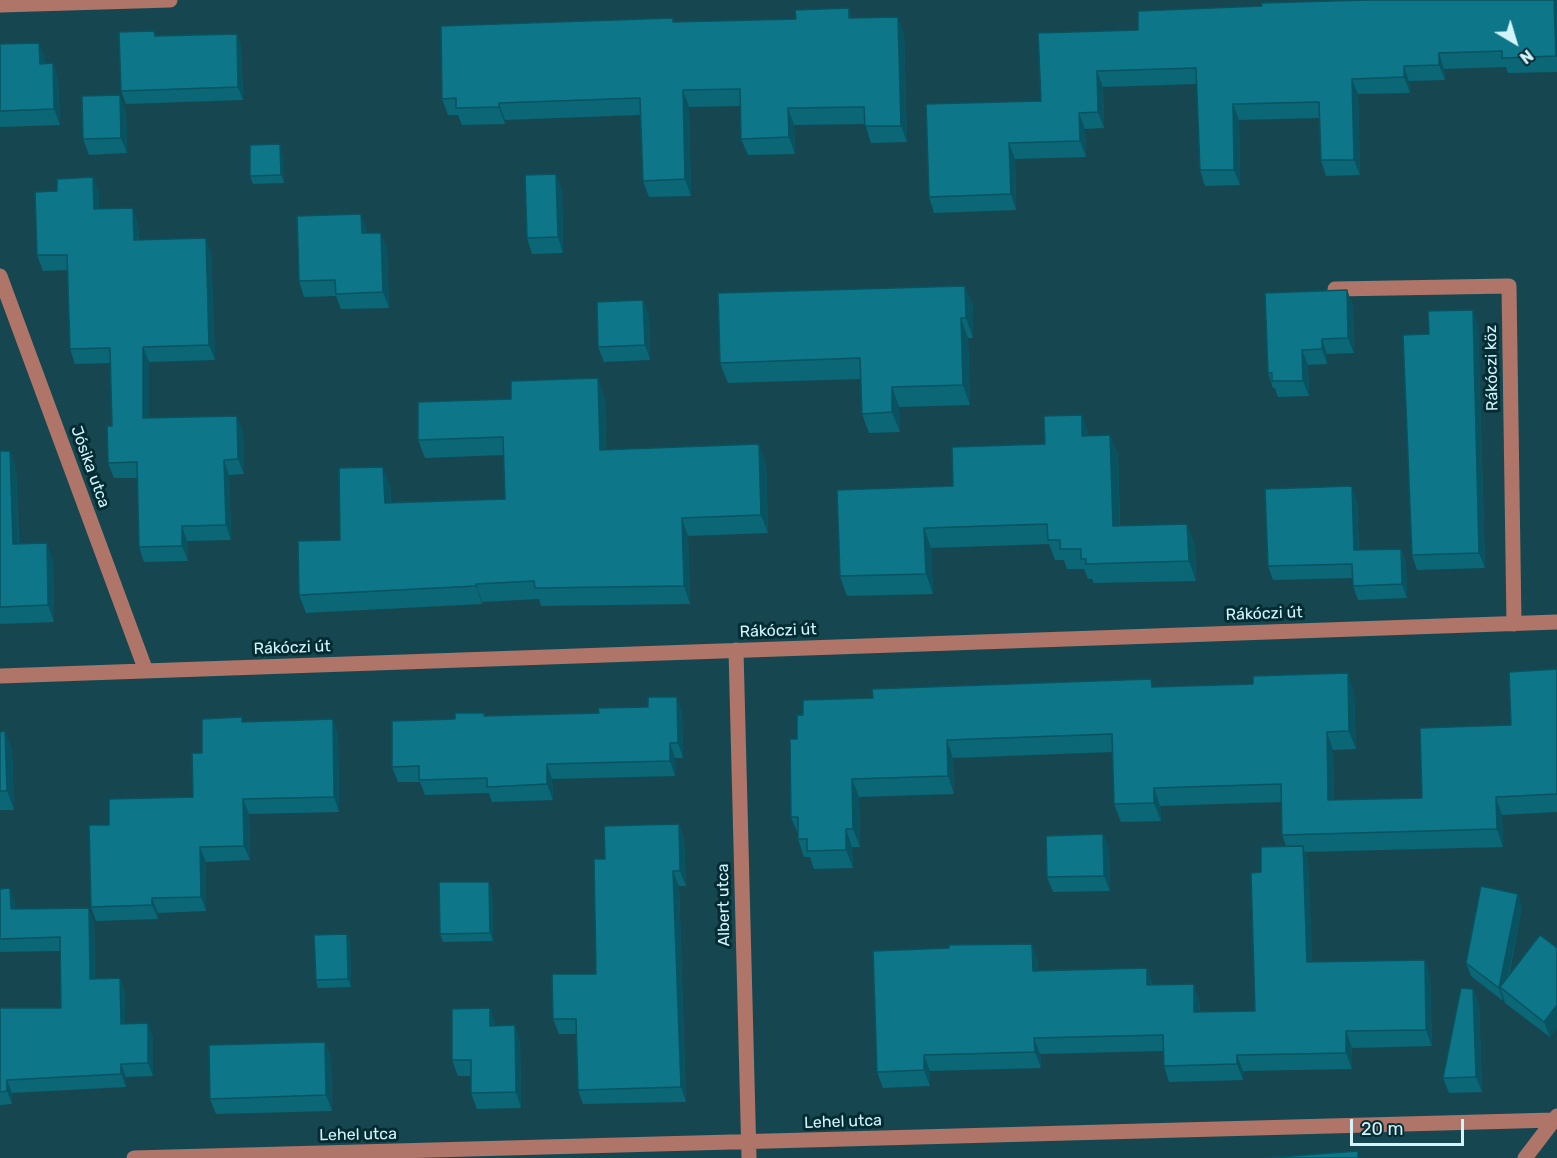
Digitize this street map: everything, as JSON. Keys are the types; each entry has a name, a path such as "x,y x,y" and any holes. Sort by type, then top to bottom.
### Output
{"street":[{"path":"0,5 170,0"},
{"name":"Jósika utca","path":"0,276 146,671"},
{"name":"Rákóczi köz","path":"1335,289 1509,286 1514,624"},
{"name":"Rákóczi út","path":"0,676 1557,622"},
{"name":"Albert utca","path":"736,650 748,1150"},
{"path":"1525,1158 1555,1118"},
{"name":"Lehel utca","path":"134,1158 748,1150 1555,1118"}],"building":[{"path":"1367,0 1554,0 1556,56 1502,58 1502,51 1439,53 1439,65 1404,66 1404,77 1352,79 1354,160 1321,160 1319,102 1233,104 1234,170 1200,170 1196,68 1097,71 1098,112 1079,113 1080,141 1009,143 1011,194 929,197 926,104 1041,101 1038,33 1138,30 1138,11 1262,6 1261,3"},
{"path":"849,8 849,18 898,17 901,126 865,126 864,107 788,108 789,137 741,139 740,89 683,90 685,179 643,181 640,98 499,103 499,107 456,108 456,98 442,99 441,26 673,18 673,22 796,19 795,10"},
{"path":"154,31 155,36 237,34 238,87 121,91 119,32"},
{"path":"39,43 40,64 53,63 54,109 0,111 0,44"},
{"path":"120,95 121,138 83,139 82,96"},
{"path":"280,144 281,175 250,176 250,145"},
{"path":"556,174 558,237 527,238 525,175"},
{"path":"93,177 94,209 133,208 134,240 206,238 209,345 143,347 143,418 237,416 238,459 224,460 226,525 182,526 182,546 139,547 137,462 108,463 107,426 112,426 110,348 70,349 67,255 37,255 35,192 57,191 57,179"},
{"path":"361,214 362,233 381,233 383,292 336,294 335,280 299,281 297,216"},
{"path":"965,286 966,318 961,318 963,385 892,387 892,412 862,414 860,358 720,363 718,293"},
{"path":"1347,290 1348,338 1322,339 1322,349 1302,350 1303,381 1272,381 1272,373 1268,373 1265,293"},
{"path":"643,300 645,345 598,347 597,302"},
{"path":"1473,310 1479,553 1412,555 1403,335 1429,334 1428,311"},
{"path":"598,378 600,450 759,444 761,515 682,518 684,586 535,588 534,581 299,595 298,541 340,540 339,468 383,467 385,503 505,499 503,437 418,440 418,402 511,399 511,381"},
{"path":"1082,415 1082,436 1110,435 1113,526 1187,524 1189,561 1086,564 1086,559 1081,559 1081,549 1060,549 1060,540 1048,540 1047,524 924,528 926,574 840,576 837,490 953,486 952,447 1045,444 1044,416"},
{"path":"0,451 10,451 13,544 47,543 48,605 0,607"},
{"path":"1352,486 1354,550 1401,549 1402,584 1353,586 1352,564 1268,566 1265,489"},
{"path":"1557,669 1557,794 1496,797 1497,829 1282,835 1281,784 1154,788 1154,803 1114,804 1112,734 947,740 948,776 852,779 853,829 846,829 846,850 807,851 807,839 798,839 798,817 791,817 790,739 797,739 797,715 803,715 803,700 873,698 872,689 1151,679 1152,687 1253,684 1253,676 1348,673 1349,731 1327,732 1328,800 1422,798 1420,728 1511,725 1509,672"},
{"path":"648,697 677,697 678,743 670,743 670,761 547,764 547,784 487,787 487,778 419,780 419,766 392,767 392,721 455,719 455,713 484,713 484,716 599,713 598,708 648,707"},
{"path":"242,717 242,722 333,719 334,797 243,799 244,846 200,847 201,897 152,898 152,905 91,907 89,825 109,825 109,799 193,797 192,753 202,753 202,719"},
{"path":"5,731 7,791 0,791 0,732"},
{"path":"679,824 680,871 673,871 681,1087 578,1090 576,1019 553,1019 552,974 596,974 594,859 605,859 604,826"},
{"path":"1103,834 1104,876 1047,877 1046,836"},
{"path":"1303,846 1307,962 1425,960 1426,1030 1346,1031 1346,1053 1237,1055 1237,1064 1164,1066 1163,1035 1034,1038 1035,1052 924,1055 924,1070 877,1072 873,951 949,948 949,945 1032,944 1033,971 1147,968 1147,985 1194,984 1194,1012 1255,1011 1251,873 1261,872 1261,847"},
{"path":"439,882 489,882 490,933 440,934"},
{"path":"1481,886 1518,894 1499,988 1466,963"},
{"path":"10,888 11,909 89,908 90,979 120,978 121,1024 148,1023 148,1063 121,1064 121,1074 7,1080 7,1091 0,1092 0,1008 61,1008 60,937 0,939 0,889"},
{"path":"347,934 348,979 316,980 314,935"},
{"path":"1540,935 1557,948 1557,1005 1544,1022 1500,987"},
{"path":"1461,988 1473,989 1476,1077 1443,1078"},
{"path":"490,1008 490,1026 515,1025 516,1092 471,1093 471,1060 452,1060 452,1009"},
{"path":"325,1042 326,1095 210,1099 209,1045"},
{"path":"1358,1151 1358,1158 1265,1158"}]}
